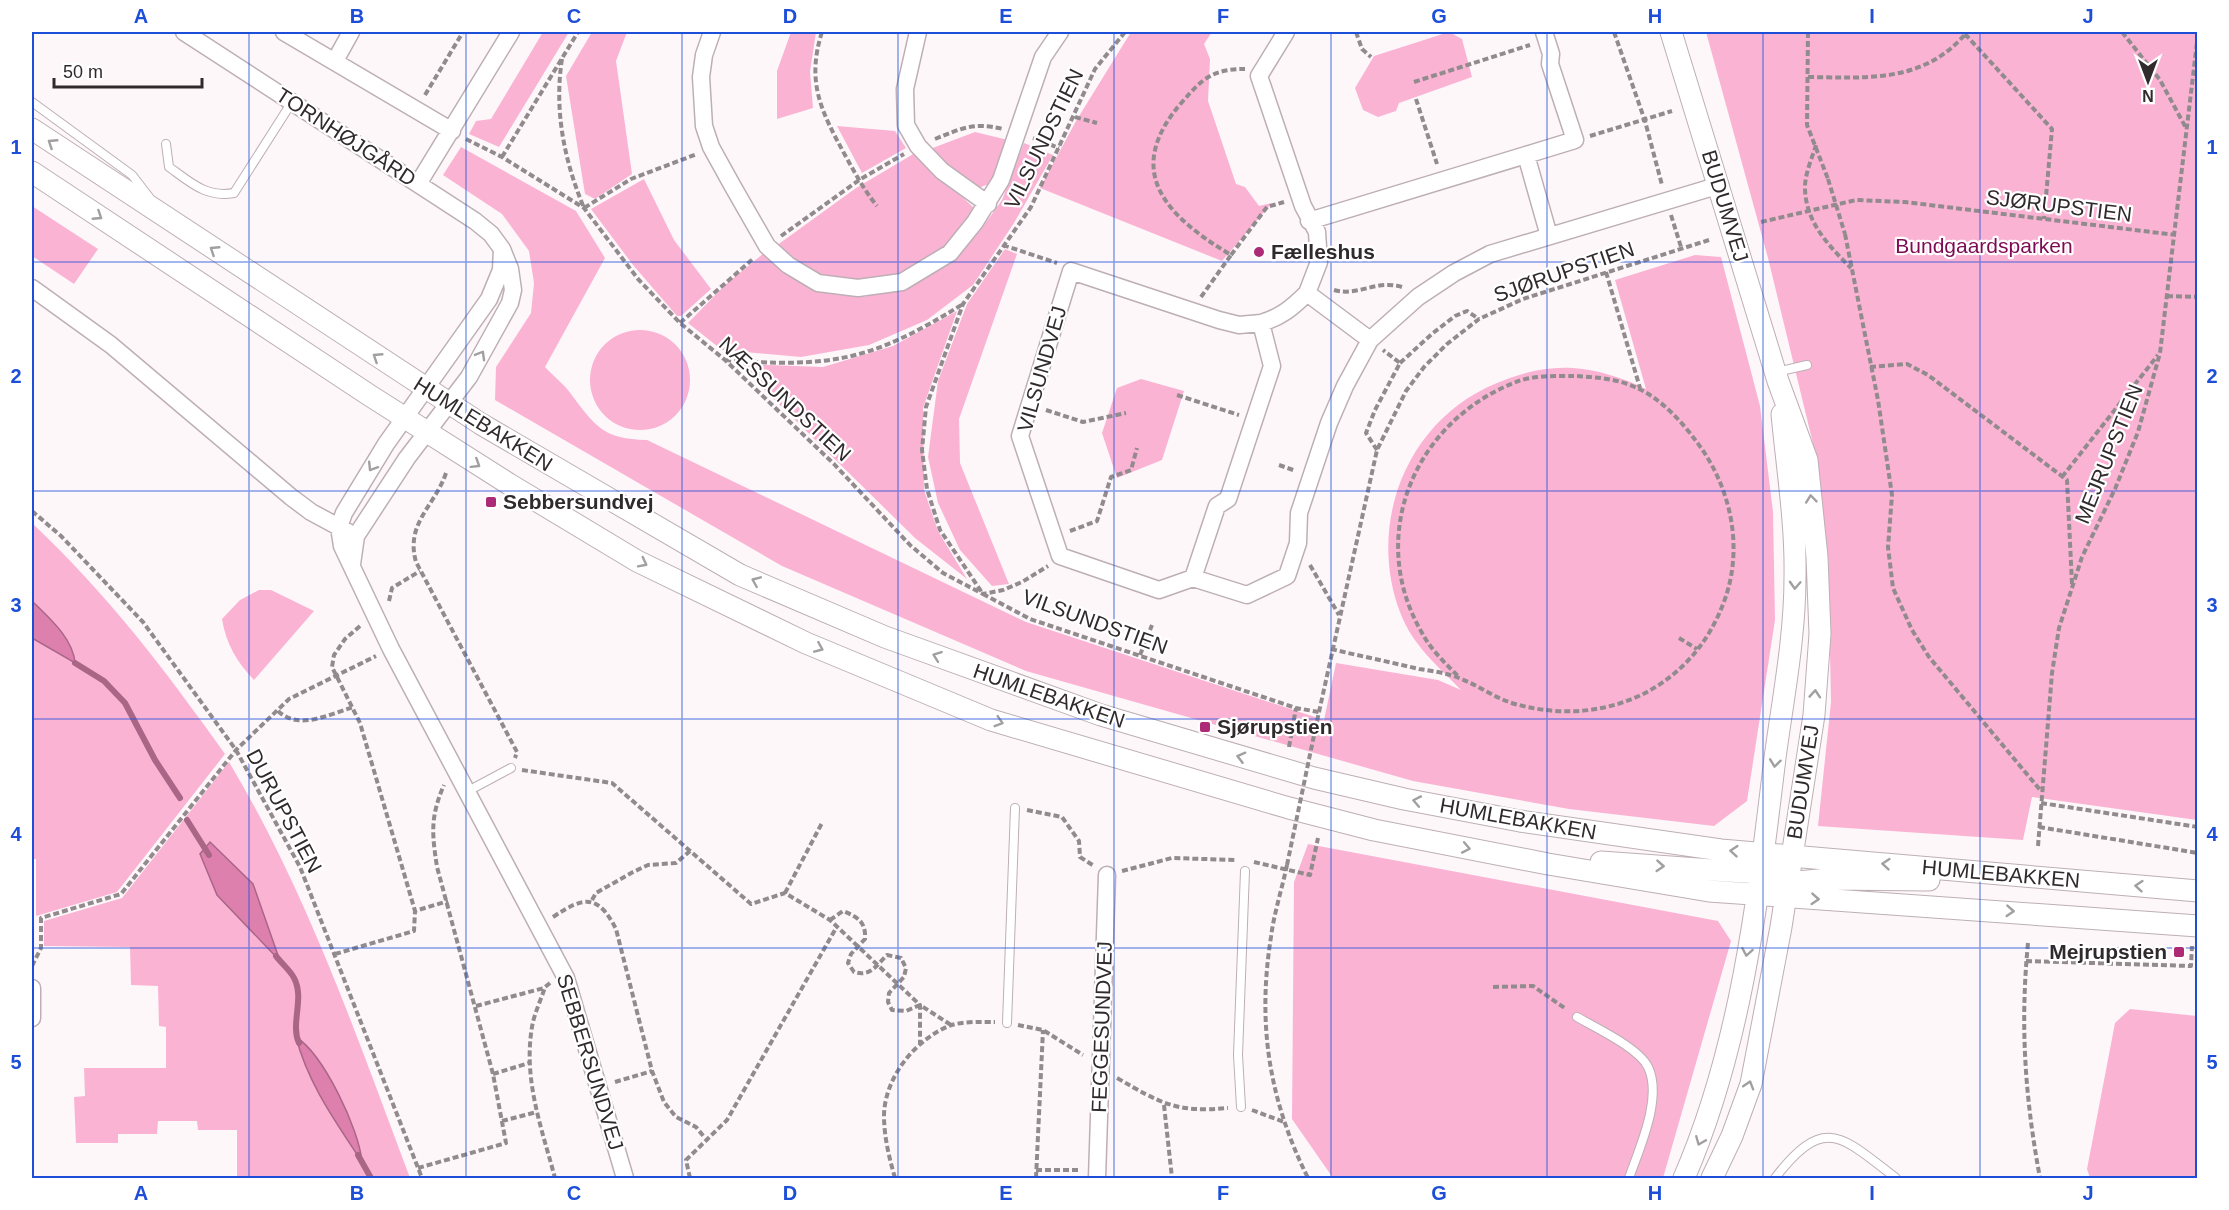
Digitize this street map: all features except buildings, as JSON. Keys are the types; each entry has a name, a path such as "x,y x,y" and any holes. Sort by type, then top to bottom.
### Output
{"street":[{"name":"TORNHØJGÅRD","path":"184,32 475,221 491,234 502,249 510,269 513,290 510,303 469,377 426,433"},
{"path":"284,32 452,131"},
{"path":"335,61 351,32"},
{"path":"418,184 511,32"},
{"path":"712,32 704,55 701,77 704,126 711,147 767,246 788,265 818,282 858,288 902,282 950,254 988,204 1001,180 1043,57 1060,32"},
{"path":"918,32 905,88 906,125 918,146 942,171 988,204"},
{"path":"1259,76 1286,32"},
{"name":"BUDUMVEJ","path":"1671,32 1720,185 1777,377 1807,460 1818,557 1820,634 1814,715 1787,889 1751,1084 1732,1136 1712,1179"},
{"path":"1309,221 1575,140 1550,64 1551,54 1546,36"},
{"name":"VILSUNDVEJ","path":"1060,556 1020,435 1071,271 1239,325 1260,323 1277,318 1291,310 1307,293 1315,278 1320,246 1317,232 1309,221 1300,197 1259,76"},
{"name":"HUMLEBAKKEN","path":"32,129 449,404 740,575 885,637 1101,715 1314,778 1404,799 1761,863 1792,855 2198,891"},
{"path":"1526,155 1549,236"},
{"name":"HUMLEBAKKEN","path":"32,172 426,433 637,561 806,643 991,720 1289,808 1374,830 1655,884 1757,894 1787,889 2195,936"},
{"path":"1060,556 1158,590 1193,578 1247,595 1287,576 1298,543 1299,513 1329,423 1345,386 1370,340 1418,297 1454,273 1490,254 1720,185"},
{"path":"339,527 344,513 405,418 493,292 501,270 502,249"},
{"path":"32,288 111,345 291,497 356,536"},
{"path":"1307,293 1370,340"},
{"path":"1193,578 1217,506 1228,499 1272,366 1260,323"},
{"name":"BUDUMVEJ","path":"1684,1179 1702,1136 1729,1048 1757,894 1789,664 1796,578 1794,531 1777,377"},
{"path":"352,564 356,536 426,433"},
{"name":"SEBBERSUNDVEJ","path":"339,527 342,546 391,649 566,978 625,1179"},
{"path":"1497,854 1761,863"},
{"name":"FEGGESUNDVEJ","path":"1097,1179 1107,875"},
{"path":"1787,889 2053,879"},
{"path":"32,988 32,1017"}],"lane":[{"path":"32,102 132,176 166,218"},
{"path":"166,144 169,166 191,183 219,195 234,193 292,102"},
{"path":"1777,377 1806,365"},
{"path":"468,791 511,768"},
{"path":"1007,1023 1016,808"},
{"path":"1241,1107 1238,1055 1245,871"},
{"path":"1577,1017 1630,1049 1648,1067 1654,1099 1629,1179"},
{"path":"1775,1179 1810,1142 1830,1136 1850,1143 1896,1179"}],"path":[{"path":"417,110 463,32"},
{"name":"NÆSSUNDSTIEN","path":"578,32 502,157 584,207"},
{"path":"822,32 814,74 817,98 824,117 859,180 877,206"},
{"name":"VILSUNDSTIEN","path":"1125,32 1095,69 1032,207 963,304 926,407 922,450 927,489 940,530 983,594 1030,619 1296,708 1319,712"},
{"path":"1356,32 1362,49 1371,57"},
{"path":"1614,32 1644,121 1682,248"},
{"path":"1808,32 1807,125 1828,179 1845,234 1852,269 1892,495 1888,547 1893,588 1912,630 1929,657 2017,765 2042,791"},
{"path":"2121,32 2160,80 2186,129"},
{"path":"1808,77 1874,78 1910,71 1951,51 1966,33 2052,129 2044,219"},
{"name":"MEJRUPSTIEN","path":"2038,846 2059,627 2082,557 2115,489 2138,432 2160,353 2176,235 2198,34"},
{"path":"1413,82 1546,36"},
{"name":"NÆSSUNDSTIEN","path":"562,59 559,116 572,178 584,207 638,279 680,323 725,360 834,464 910,544 943,573 983,594"},
{"path":"1231,255 1194,232 1170,204 1158,185 1152,165 1158,138 1175,110 1206,77 1218,71 1244,69 1259,76"},
{"path":"1416,99 1442,181"},
{"path":"1575,140 1672,111"},
{"path":"1075,117 1096,123"},
{"path":"680,323 767,246 859,180 918,146 968,126 983,124 1017,132 1059,148"},
{"path":"452,131 502,157"},
{"path":"1815,145 1805,187 1810,208 1820,236 1852,269"},
{"path":"584,207 631,179 682,161"},
{"path":"1191,310 1267,207 1300,197"},
{"name":"SJØRUPSTIEN","path":"1761,222 1810,208 1856,200 1905,202 2176,235"},
{"name":"SJØRUPSTIEN","path":"1308,1179 1284,1122 1273,1088 1264,1010 1271,936 1331,649 1377,450 1406,391 1424,367 1447,344 1479,319 1523,299 1709,240"},
{"path":"1003,245 1053,261"},
{"path":"1606,272 1640,389"},
{"path":"1315,278 1341,292 1380,283 1392,284 1418,297"},
{"path":"2168,296 2198,297"},
{"path":"725,360 786,364 827,362 874,352 916,333 963,304"},
{"path":"1377,450 1366,433 1375,410 1400,363 1455,316 1467,311 1479,319"},
{"path":"1370,340 1400,363"},
{"path":"2062,477 2160,353"},
{"path":"1870,367 1907,364 1928,375 2067,480 2072,587"},
{"path":"1558,376 1600,377 1640,389 1686,427 1709,458 1726,493 1732,524 1733,557 1728,588 1716,624 1697,649 1670,678 1638,697 1603,710 1561,713 1517,705 1483,692 1459,677 1422,633 1410,608 1400,576 1399,524 1410,478 1437,436 1470,406 1518,381 1558,376"},
{"path":"1178,394 1254,420"},
{"path":"1030,404 1083,422 1126,413"},
{"path":"1054,536 1097,521 1111,477 1131,470 1137,448"},
{"path":"446,472 416,527 411,547 416,562 517,752 511,768 612,783 751,904 785,893 822,823"},
{"name":"DURUPSTIEN","path":"32,511 61,536 143,622 236,750 300,867 422,1179"},
{"path":"1298,543 1340,616"},
{"path":"983,594 1023,582 1060,556"},
{"path":"1140,655 1152,625"},
{"path":"1678,638 1697,649"},
{"path":"32,966 41,948 41,918 121,894 236,750 289,699 391,649"},
{"path":"1331,649 1459,677"},
{"path":"278,711 287,720 297,723 354,708 415,911 414,931 335,954"},
{"path":"1289,747 1296,708"},
{"path":"418,1168 506,1143 493,1074 437,867 432,834 434,808 454,764"},
{"path":"2041,803 2198,827"},
{"path":"1016,808 1062,817 1079,841 1080,856"},
{"path":"2039,827 2198,853"},
{"path":"1263,864 1286,867 1310,875 1318,838"},
{"path":"592,900 597,892 633,872 648,866 676,863 690,851"},
{"path":"1144,864 1172,858 1246,861"},
{"path":"785,893 830,920 920,1005 951,1025"},
{"path":"540,926 576,904 592,900 602,905 616,928 652,1071 664,1102 676,1117 696,1127 705,1138"},
{"path":"415,911 448,902"},
{"path":"830,920 843,911 858,917 865,929 865,939 851,954 848,963 854,972 863,975 871,972 887,955 901,958 906,968 904,977 889,993 888,1002 892,1010 906,1011 920,1005"},
{"path":"690,1179 686,1160 705,1138 727,1120 836,928"},
{"path":"2026,961 2190,966 2195,936"},
{"path":"2028,943 2023,1019 2024,1073 2040,1179"},
{"path":"476,1006 545,987 566,978"},
{"path":"1493,987 1533,986 1577,1017"},
{"path":"545,987 532,1026 529,1063 537,1112 555,1179"},
{"path":"920,1005 920,1044"},
{"path":"895,1179 886,1143 886,1104 898,1070 920,1044 951,1025 1007,1023 1043,1030 1063,1041 1102,1069 1164,1105 1208,1110 1241,1107 1284,1122"},
{"path":"1036,1179 1043,1030"},
{"path":"493,1074 529,1063"},
{"path":"610,1084 652,1071"},
{"path":"1164,1105 1172,1179"},
{"path":"502,1121 537,1112"},
{"path":"1036,1170 1067,1170"}],"green space":[{"path":"543,32 569,32 499,147 469,134 476,121 491,119"},
{"path":"592,32 627,32 616,61 632,174 595,199 585,194 566,76"},
{"path":"791,32 816,32 810,72 813,108 777,119 777,71"},
{"path":"1131,32 1212,32 1204,44 1210,59 1208,101 1236,184 1245,187 1259,206 1272,203 1222,261 1040,188 1076,121"},
{"path":"1449,32 1462,39 1472,77 1399,103 1396,111 1378,117 1363,110 1355,88 1374,56"},
{"name":"Bundgaardsparken","path":"1706,32 2197,32 2197,820 2032,797 2023,840 1818,826 1831,702 1828,555 1816,456 1768,258"},
{"path":"837,126 895,131 906,148 862,173"},
{"path":"975,132 1008,140 992,183 978,188 952,172 930,149"},
{"path":"1024,143 1053,155 1014,223 973,285 927,320 869,345 801,357 722,350 688,323 725,285 764,253 817,290 864,297 908,285 951,258 979,232 1002,200"},
{"path":"461,147 576,211 605,258 545,367 565,387 594,423 602,429 620,437 647,440 1026,622 1324,720 1336,663 1438,680 1461,690 1426,654 1405,624 1391,578 1388,543 1392,509 1402,477 1418,448 1440,421 1466,399 1497,383 1524,373 1544,369 1573,368 1592,371 1620,378 1646,389 1615,280 1695,255 1721,257 1760,406 1773,512 1775,620 1747,801 1714,826 1569,809 1413,781 1026,671 782,566 495,400 496,367 531,313 534,283 529,251 502,214 443,175"},
{"path":"915,153 974,208 962,230 940,255 899,274 880,280 861,282 825,277 808,270 791,260 776,246 856,188"},
{"path":"644,179 674,240 711,289 681,316 677,316 633,265 591,209"},
{"path":"32,206 98,249 74,284 32,256"},
{"path":"1005,249 1017,254 959,419 960,463 1009,584 992,586 960,550 938,503 928,457 938,381 967,304"},
{"path":"957,311 923,408 924,490 938,531 967,579 915,538 738,364 823,367 893,346"},
{"path":"640,330 659,333 676,344 687,361 690,380 687,399 676,416 659,427 640,430 621,427 604,416 593,399 590,380 593,361 604,344 621,333"},
{"path":"1141,379 1184,391 1162,460 1117,478 1102,433 1117,388"},
{"path":"32,523 111,605 180,691 225,754 117,892 36,916 36,859 32,859"},
{"path":"259,590 271,590 314,611 254,680 233,652 226,637 222,619 240,600"},
{"path":"229,762 257,811 307,914 350,1019 410,1178 237,1178 237,1130 198,1130 197,1121 158,1121 157,1134 118,1134 118,1143 76,1143 74,1097 85,1096 84,1068 166,1068 166,1027 159,1026 158,986 131,985 130,947 44,946 44,921 122,898"},
{"path":"1308,844 1718,921 1731,941 1663,1178 1333,1178 1292,1119 1294,882"},
{"path":"2130,1009 2197,1016 2197,1178 2090,1178 2087,1169 2115,1023"}],"shaded area":[{"path":"32,601 53,621 65,637 75,663 32,638"},
{"path":"210,842 253,884 280,961 217,895 200,854"},
{"path":"296,1037 318,1059 338,1094 354,1131 362,1162 315,1087"}],"waterway":[{"path":"75,663 104,681 125,703 155,760 180,798"},
{"path":"187,820 209,855"},
{"path":"276,956 292,975 297,986 296,1028 299,1043"},
{"path":"358,1155 371,1178"}],"place":[{"name":"Fælleshus","path":"1259,252"},
{"name":"Sebbersundvej","path":"491,502"},
{"name":"Sjørupstien","path":"1205,727"},
{"name":"Mejrupstien","path":"2179,952"}]}
